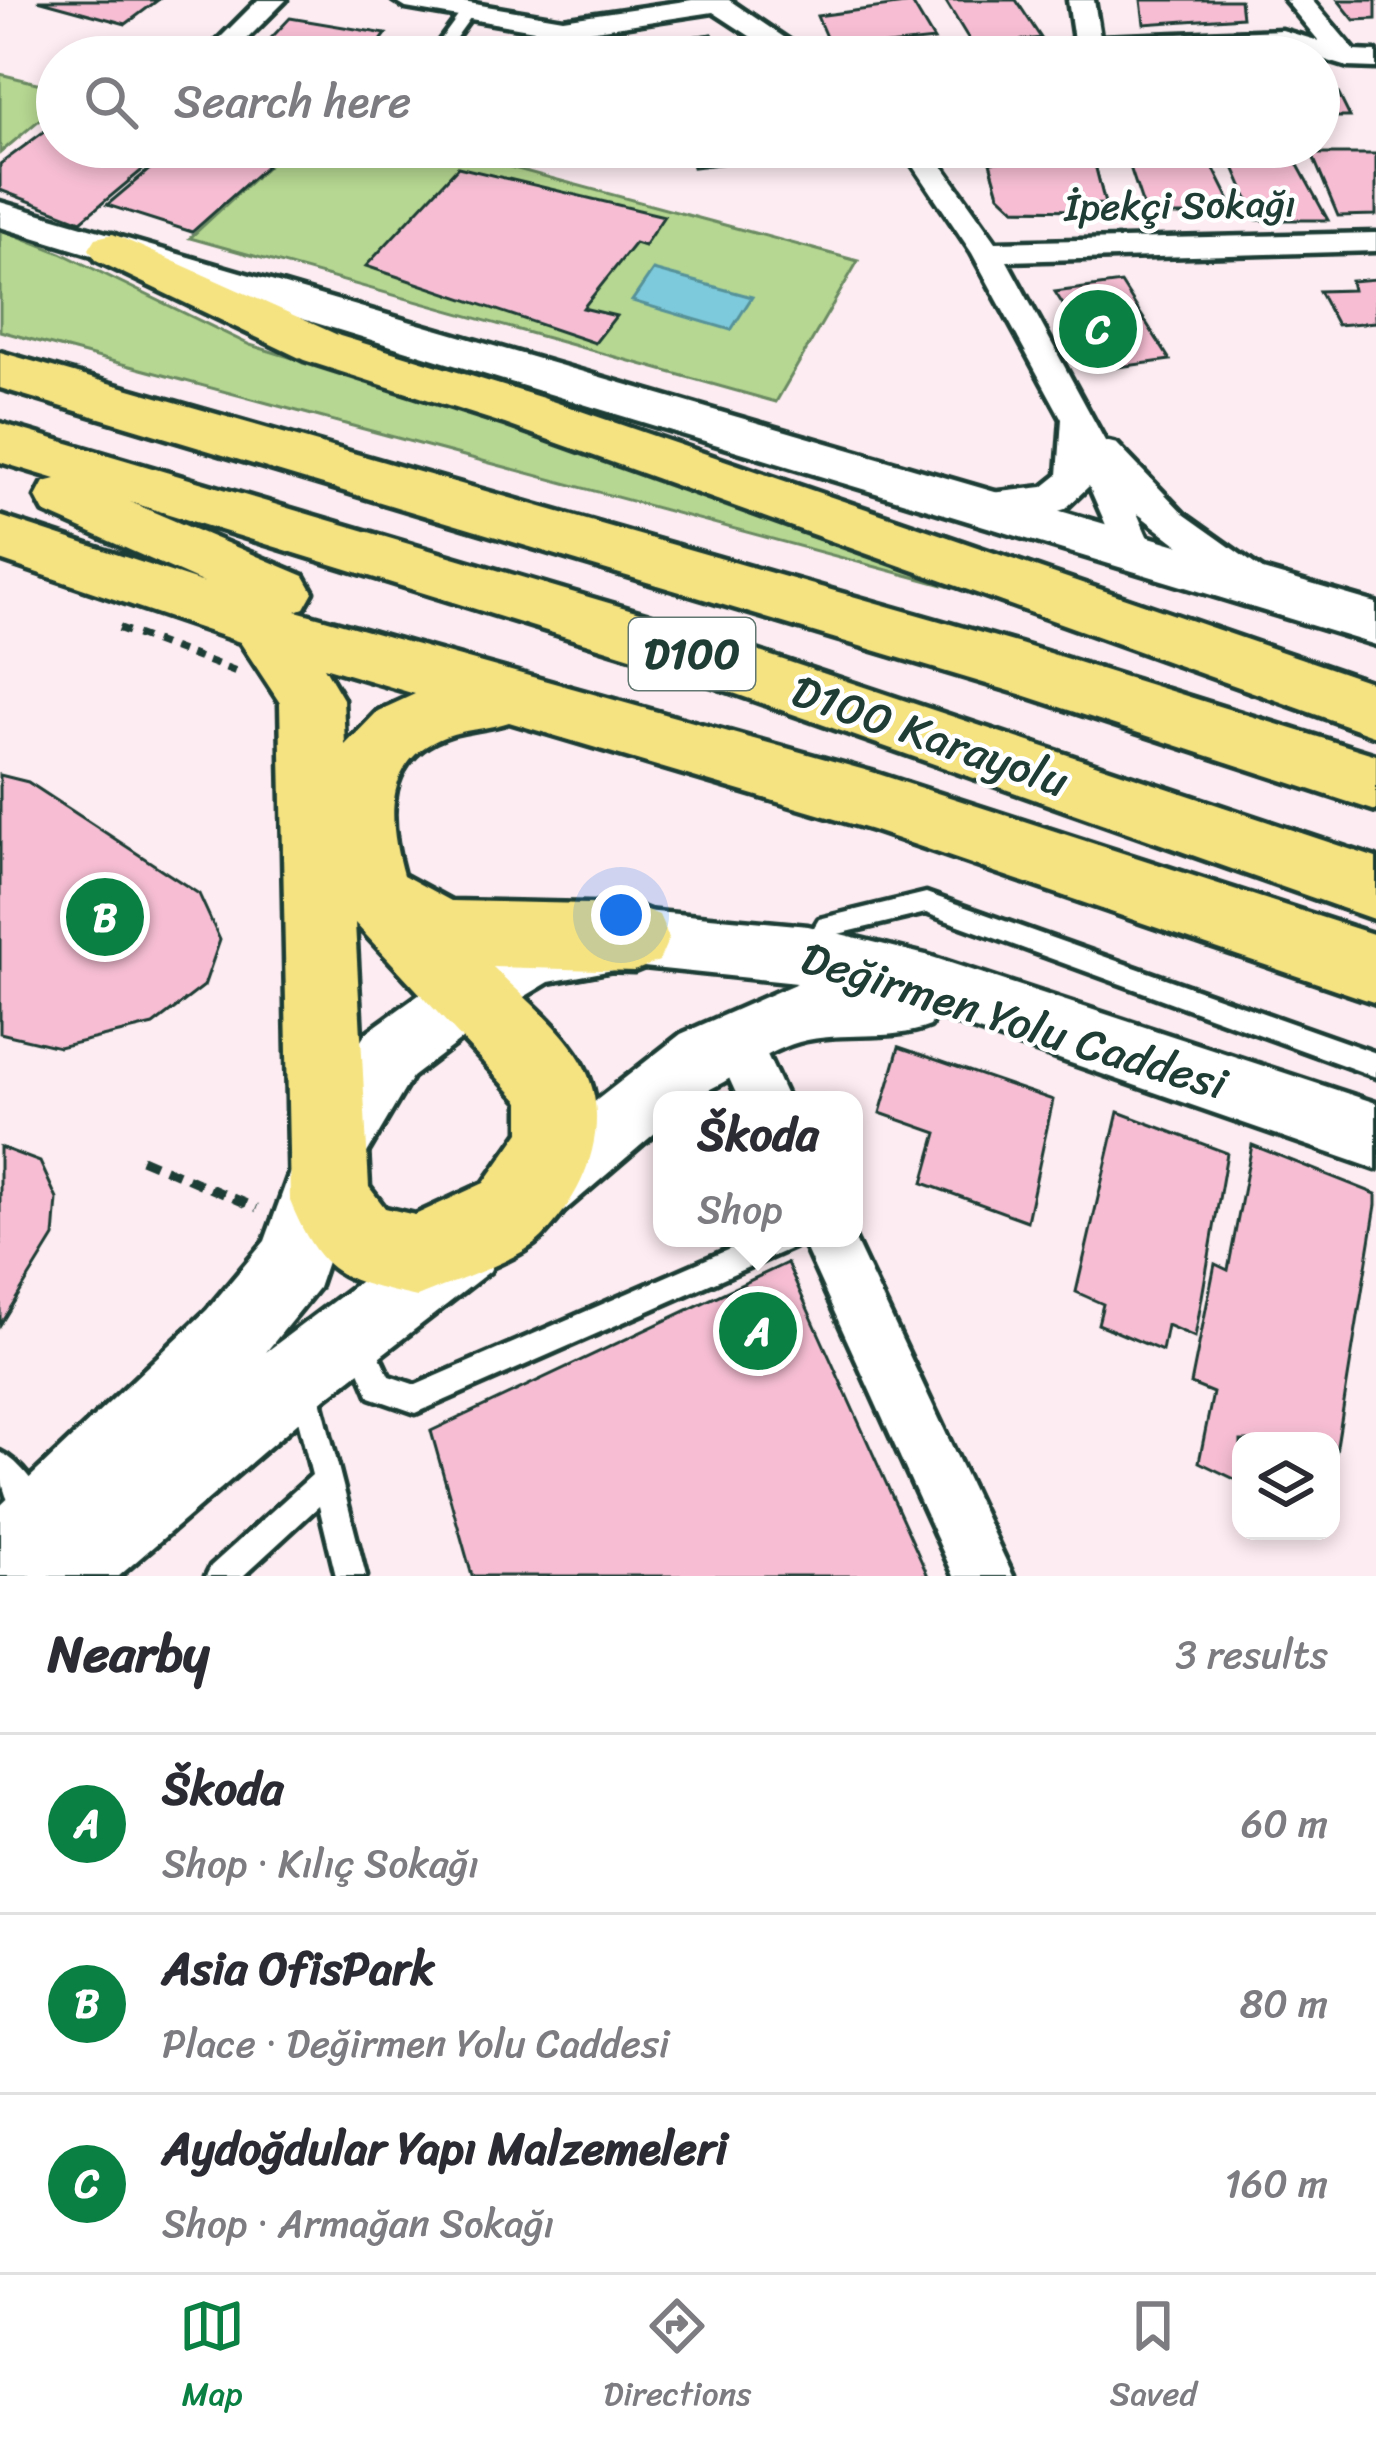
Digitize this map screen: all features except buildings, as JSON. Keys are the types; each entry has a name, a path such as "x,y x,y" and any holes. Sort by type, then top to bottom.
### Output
{"highway":[{"path":"113,249 322,348 546,419 1376,710"},
{"name":"D100 Karayolu","path":"0,370 1020,670 1376,783"},
{"name":"D100 Karayolu","path":"0,442 646,638 1376,889"},
{"path":"0,469 355,623 1376,969"},
{"path":"0,538 261,626 862,798"},
{"path":"261,626 310,699 330,1201 362,1244 417,1256 512,1210 554,1150 561,1121 557,1093 542,1068 374,896 357,820 367,772 386,736 442,706 509,698"},
{"path":"1020,670 1376,762"},
{"path":"374,896 443,932 634,938"}],"street":[{"path":"236,36 273,0"},
{"path":"406,0 563,27 714,2 767,36"},
{"path":"1082,0 1087,36"},
{"path":"1298,0 1337,36"},
{"path":"1362,59 1376,87"},
{"path":"929,168 987,252 1079,418 1136,554"},
{"path":"0,214 1376,624"},
{"name":"İpekçi Sokağı","path":"987,252 1376,242"},
{"path":"976,505 1052,500 1075,480 1079,418"},
{"path":"1079,418 1164,520 1197,548 1273,594"},
{"name":"Değirmen Yolu Caddesi","path":"34,1552 233,1336 293,1262 331,1149 389,1055 470,995 538,955 634,938 781,996 859,998 927,1007 1376,1163"},
{"name":"Değirmen Yolu Caddesi","path":"656,1091 781,996 926,984 1376,1136"},
{"path":"765,1091 781,996"},
{"name":"Değirmen Yolu Caddesi","path":"34,1552 300,1372 512,1210 653,1093"},
{"path":"831,1247 984,1576"}],"lane":[{"path":"451,36 469,11"},
{"path":"563,27 564,36"},
{"path":"781,996 827,926 926,903 1376,1065"},
{"path":"354,1331 380,1387 416,1399 764,1247"},
{"path":"300,1372 351,1576"},
{"path":"0,1466 34,1552"},
{"path":"221,1576 327,1480"}],"path":[{"path":"111,625 310,699"},
{"path":"141,1159 302,1228"}],"green space":[{"path":"0,74 36,83 36,123 0,153"},
{"path":"265,168 514,168 858,261 776,402 190,238"},
{"path":"0,229 61,253 250,345 611,455 1077,621 0,331"}],"water":[{"path":"653,270 752,297 731,330 632,301"}],"place":[{"name":"Aydoğdular Yapı Malzemeleri","path":"1098,329"},
{"name":"Asia OfisPark","path":"105,917"},
{"name":"Škoda","path":"758,1331"}]}
